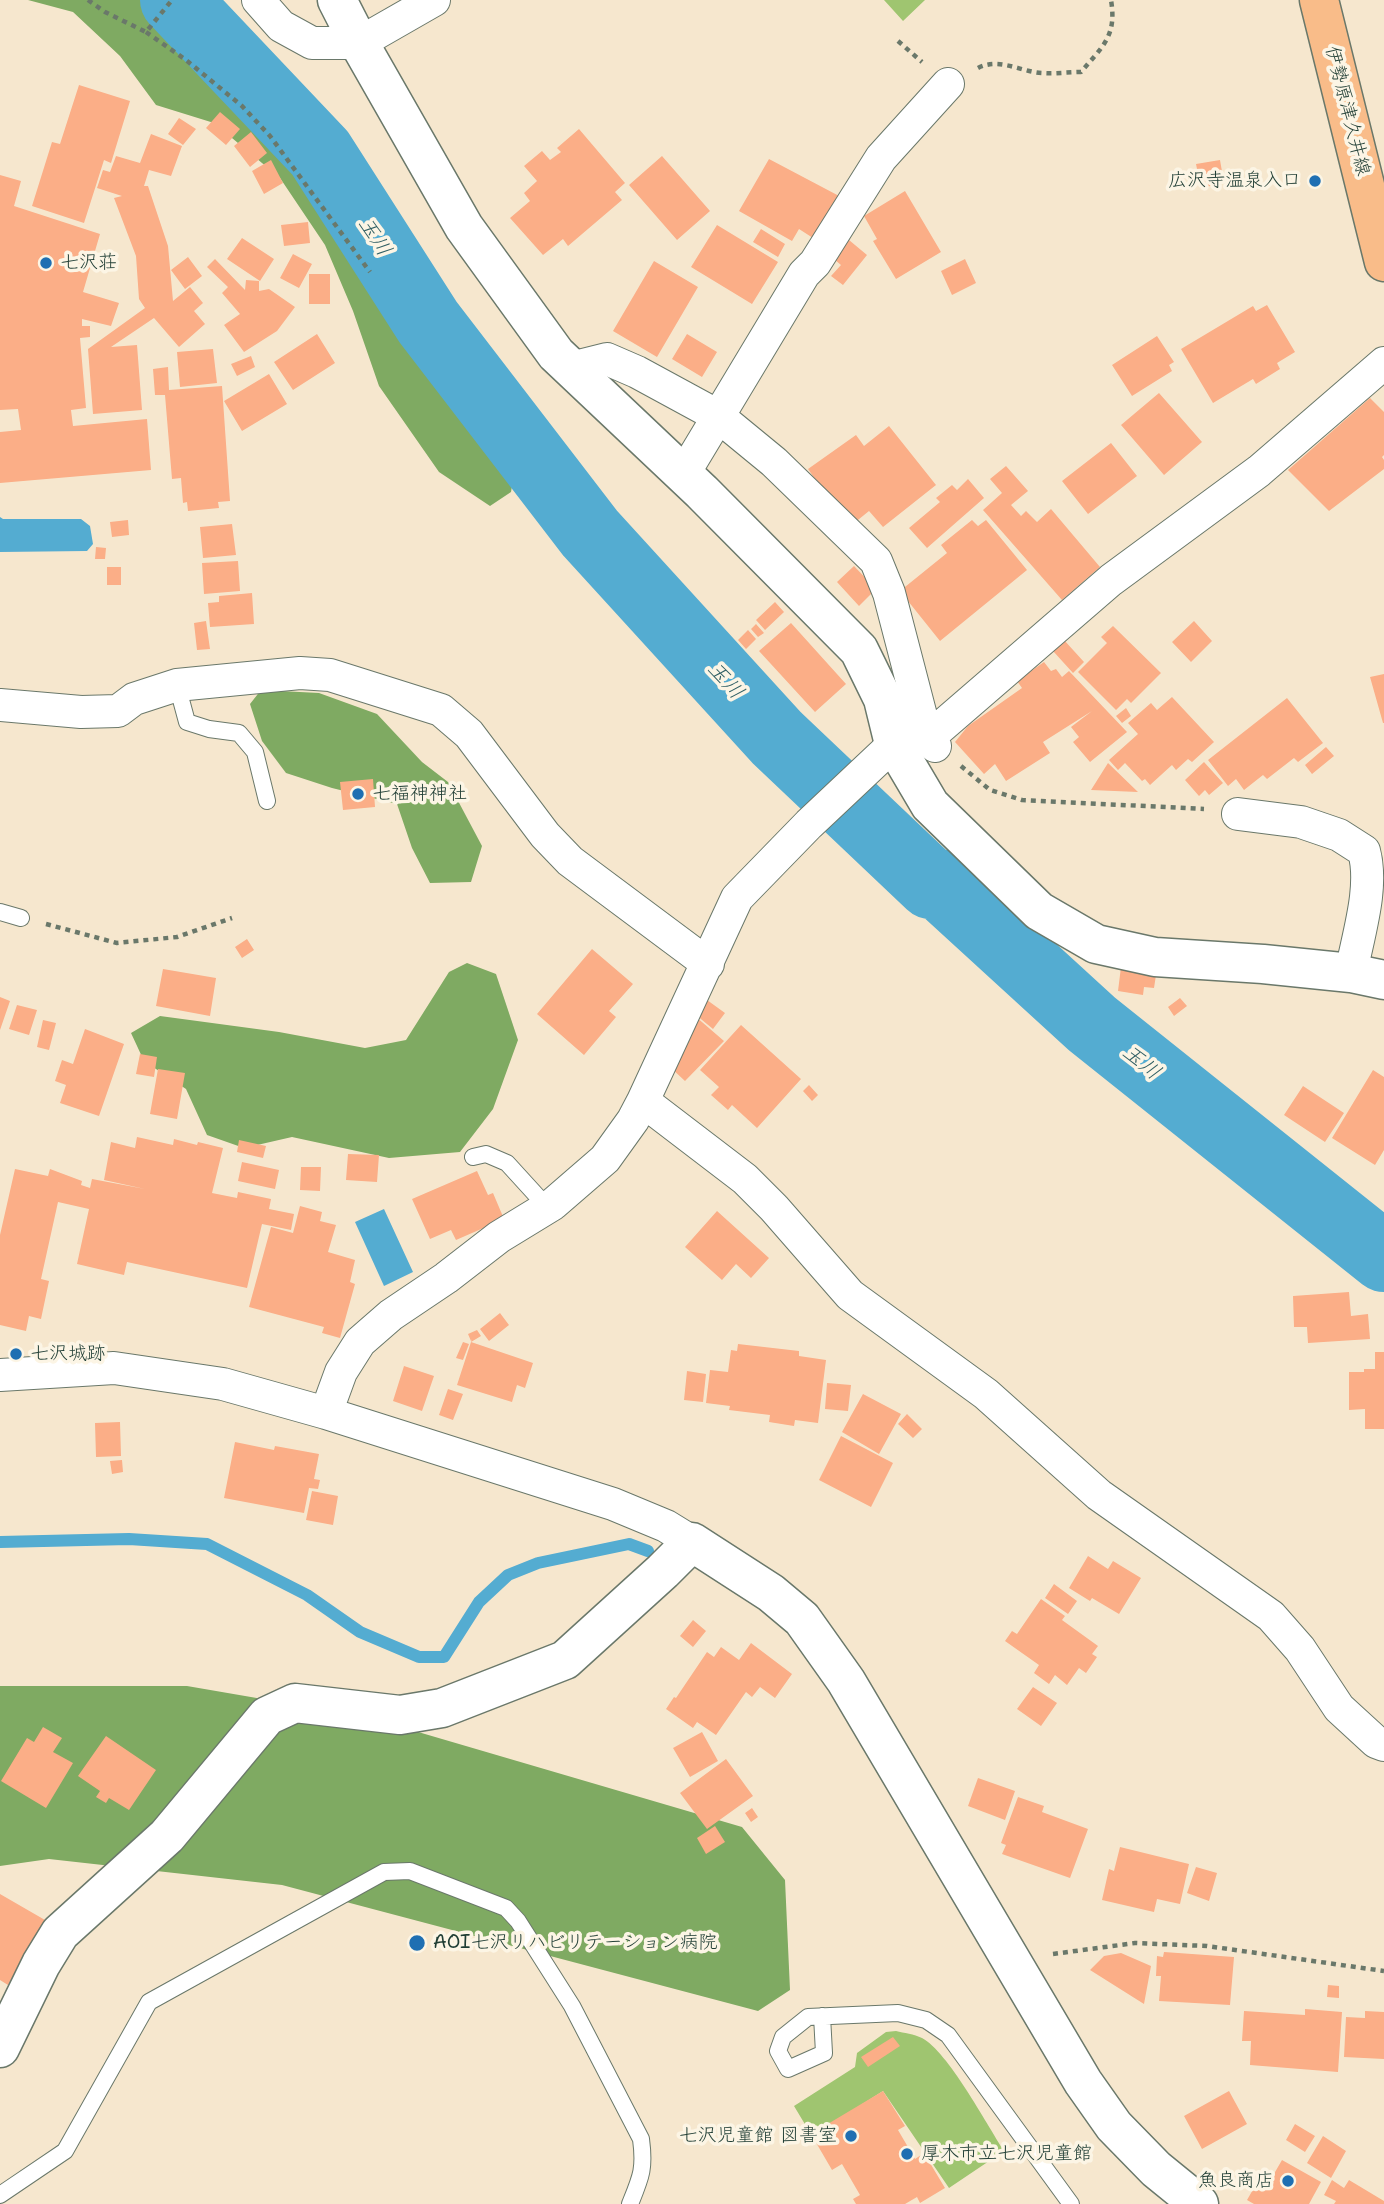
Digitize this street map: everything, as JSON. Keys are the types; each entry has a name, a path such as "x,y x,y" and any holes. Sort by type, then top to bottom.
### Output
{"main road":[{"name":"伊勢原津久井線","path":"1319,0 1384,262"}],"street":[{"path":"258,0 281,26 312,43 359,43 434,0"},
{"path":"337,0 464,227 556,354 683,475 859,650 883,699 919,743"},
{"path":"683,475 804,274 814,263 881,158 948,84"},
{"path":"571,368 607,359 637,372 718,416 774,462 876,561 889,593 930,805 1039,911 1096,944 1155,957 1263,964 1368,977 1368,882 1364,851 1339,835 1301,822 1238,814"},
{"path":"326,1413 341,1372 360,1342 391,1315 446,1278 499,1237 548,1208 605,1159 634,1120 737,898 809,824 862,775 919,743 1111,580 1259,471 1384,363"},
{"path":"0,705 81,712 118,711 134,699 177,685 300,673 330,675 441,710 469,734 545,835 570,861 708,964"},
{"path":"643,1101 745,1179 850,1295 986,1394 1099,1495 1271,1616 1300,1649 1339,1708 1376,1742 1384,1745"},
{"path":"0,1375 114,1368 223,1384 326,1413 613,1504 666,1526 771,1594 802,1619 846,1681 1083,2082 1114,2126 1156,2169 1199,2204"},
{"path":"0,2048 41,1964 61,1933 167,1836 267,1716 295,1703 400,1714 442,1708 565,1660 692,1542"}],"lane":[{"path":"177,685 187,722 209,729 239,733 255,752 267,802"},
{"path":"0,912 21,918"},
{"path":"473,1157 486,1154 507,1163 548,1208"},
{"path":"0,2195 65,2151 149,2002 384,1872 410,1871 506,1908 519,1921 572,2006 641,2139 643,2174 630,2204"},
{"path":"822,2017 898,2013 926,2020 948,2035 1071,2204"}],"path":[{"path":"88,0 105,12 146,32 186,60 242,106 270,136 370,272"},
{"path":"146,32 172,0"},
{"path":"948,84 983,65 1010,65 1040,73 1081,72 1106,42 1114,20 1111,0"},
{"path":"919,743 990,790 1022,800 1225,810 1238,814"},
{"path":"21,918 117,943 177,937 232,918"},
{"path":"1011,1960 1135,1943 1207,1946 1384,1971"}],"green space":[{"path":"28,0 169,0 169,23 195,65 294,145 327,188 383,274 516,462 511,492 490,506 439,472 379,386 353,311 325,245 280,178 214,123 156,105 120,56 73,12"},
{"path":"884,0 925,0 903,21"},
{"path":"261,690 319,693 377,714 422,762 448,782 482,846 471,882 430,883 412,848 397,804 286,773 262,741 250,704"},
{"path":"467,963 496,974 518,1040 493,1109 460,1152 389,1158 292,1137 244,1148 207,1135 186,1089 144,1061 131,1033 160,1016 279,1032 365,1048 406,1040 449,972"},
{"path":"0,1686 187,1686 367,1717 742,1827 785,1880 790,1990 758,2011 282,1885 49,1859 0,1866"},
{"path":"896,2031 922,2038 943,2058 966,2089 1004,2151 949,2188 883,2091 812,2136 794,2106 855,2067 857,2053 886,2032"}],"water":[{"path":"0,517 81,519 90,526 93,544 87,551 0,552"},
{"path":"384,1209 413,1272 384,1286 355,1222"}],"building":[{"path":"79,85 130,101 111,163 104,160 84,223 32,206 52,142 60,144"},
{"path":"220,112 240,129 226,145 206,128"},
{"path":"179,118 196,129 183,145 168,134"},
{"path":"579,129 625,183 615,192 622,200 568,246 563,239 543,255 510,218 530,201 524,193 537,181 524,166 542,151 550,160 561,152 557,148"},
{"path":"251,132 267,153 250,167 234,146"},
{"path":"151,134 182,146 171,176 149,170 144,186 148,186 168,246 173,301 190,287 203,303 194,311 205,324 179,347 154,318 111,347 137,345 142,410 93,414 88,349 145,308 139,299 136,256 114,198 122,196 97,188 103,170 110,172 116,156 140,163"},
{"path":"662,156 710,211 677,240 629,185"},
{"path":"769,159 841,197 813,238 799,229 792,241 739,211"},
{"path":"271,160 283,183 264,194 252,171"},
{"path":"1220,160 1224,183 1201,188 1196,164"},
{"path":"0,175 21,181 14,206 100,234 83,292 119,303 111,326 82,319 82,326 90,326 90,337 80,338 86,408 71,410 73,426 147,419 151,470 0,483 0,432 21,430 18,409 0,410"},
{"path":"905,191 941,252 896,279 873,241 877,239 864,216"},
{"path":"308,222 310,243 284,246 281,225"},
{"path":"717,225 778,262 752,304 691,267"},
{"path":"761,229 785,244 778,257 753,242"},
{"path":"843,235 867,255 843,285 831,276 841,265 828,254"},
{"path":"242,238 274,259 260,281 227,259"},
{"path":"293,254 312,264 299,288 280,278"},
{"path":"188,257 202,276 185,289 171,270"},
{"path":"215,259 245,290 246,280 259,281 259,291 269,289 295,307 277,331 244,352 224,325 240,314 222,293 228,287 207,267"},
{"path":"965,259 976,283 952,295 941,271"},
{"path":"654,261 698,287 657,357 613,331"},
{"path":"309,274 330,274 330,304 309,304"},
{"path":"1267,305 1295,352 1277,363 1280,369 1256,384 1253,379 1213,403 1181,349 1253,306 1256,311"},
{"path":"317,334 335,363 293,390 274,362"},
{"path":"687,334 717,352 702,377 672,359"},
{"path":"1157,336 1174,362 1169,365 1172,371 1132,396 1112,365"},
{"path":"213,349 217,383 180,387 177,352"},
{"path":"251,356 255,367 237,376 231,364"},
{"path":"168,367 169,390 222,386 230,501 218,502 219,508 188,511 187,502 183,503 181,478 172,479 165,395 155,395 153,369"},
{"path":"269,374 287,404 242,431 224,401"},
{"path":"1159,393 1202,442 1164,475 1121,425"},
{"path":"1370,398 1384,412 1384,469 1329,511 1288,470"},
{"path":"889,426 936,485 883,527 869,511 853,524 830,494 827,496 808,469 856,435 864,446"},
{"path":"1111,443 1137,476 1088,514 1062,481"},
{"path":"1006,466 1028,491 1011,505 1021,516 1026,511 1037,522 1051,509 1100,567 1062,600 983,510 1002,493 990,479"},
{"path":"968,479 984,498 927,548 909,528 940,502 936,498 952,485 957,490"},
{"path":"128,520 129,535 112,537 110,522"},
{"path":"972,520 978,526 986,520 1027,570 940,641 900,591 947,553 941,545"},
{"path":"232,524 236,555 203,558 200,527"},
{"path":"96,547 106,548 105,559 95,559"},
{"path":"238,561 240,591 204,594 202,563"},
{"path":"854,566 876,589 859,606 837,582"},
{"path":"107,567 121,567 121,585 107,585"},
{"path":"252,593 254,624 210,627 208,603 219,602 219,596"},
{"path":"775,602 784,612 765,630 756,620"},
{"path":"206,621 210,649 197,650 194,623"},
{"path":"1194,621 1212,641 1191,662 1172,642"},
{"path":"791,623 846,684 815,712 759,651"},
{"path":"756,624 764,633 758,637 751,629"},
{"path":"1113,626 1161,673 1131,703 1127,699 1116,710 1078,672 1107,643 1101,637"},
{"path":"748,630 756,639 746,649 738,640"},
{"path":"1064,640 1084,662 1073,673 1053,651"},
{"path":"1044,662 1051,671 1056,669 1062,677 1069,671 1127,732 1090,762 1073,742 1079,737 1071,727 1092,711 1043,742 1050,753 1006,781 995,764 984,774 955,742 968,726 1022,688 1017,681"},
{"path":"1384,674 1384,723 1383,723 1370,677"},
{"path":"1172,697 1214,742 1192,762 1188,759 1176,770 1172,765 1150,785 1145,779 1142,781 1125,763 1118,770 1109,760 1138,734 1128,723 1151,703 1157,710"},
{"path":"1287,698 1323,743 1298,762 1294,758 1267,779 1263,775 1244,790 1236,779 1228,786 1208,760"},
{"path":"1126,708 1131,716 1122,723 1116,716"},
{"path":"1326,747 1334,756 1312,774 1305,765"},
{"path":"1204,762 1223,783 1209,795 1205,790 1199,796 1185,780"},
{"path":"1108,763 1138,792 1091,790"},
{"name":"七福神神社","path":"373,779 375,807 343,810 340,782"},
{"path":"247,939 254,950 242,958 235,947"},
{"path":"592,949 633,984 609,1011 616,1017 584,1055 537,1014"},
{"path":"1121,967 1156,975 1154,988 1144,987 1143,995 1118,991"},
{"path":"163,969 216,978 210,1016 156,1006"},
{"path":"0,997 10,1001 0,1030"},
{"path":"1180,998 1187,1006 1174,1016 1168,1007"},
{"path":"707,1000 725,1013 713,1029 696,1015"},
{"path":"17,1005 37,1010 29,1035 9,1029"},
{"path":"695,1016 724,1041 685,1081 670,1067"},
{"path":"43,1020 56,1023 49,1050 37,1047"},
{"path":"741,1025 801,1079 757,1128 732,1105 728,1110 711,1095 719,1087 700,1070"},
{"path":"85,1029 124,1044 99,1116 60,1103 66,1085 55,1081 62,1060 73,1064"},
{"path":"140,1054 157,1057 154,1077 136,1074"},
{"path":"158,1069 185,1073 177,1119 150,1114"},
{"path":"1373,1070 1384,1077 1384,1150 1375,1165 1332,1138"},
{"path":"809,1085 818,1095 812,1101 803,1091"},
{"path":"1303,1086 1344,1113 1325,1142 1284,1115"},
{"path":"137,1137 173,1145 174,1139 223,1148 212,1193 237,1198 238,1192 271,1199 269,1209 294,1214 291,1230 262,1224 247,1288 127,1262 124,1275 77,1264 89,1209 58,1202 41,1279 49,1281 41,1319 29,1316 26,1331 0,1325 0,1235 15,1169 48,1176 50,1169 82,1181 81,1185 90,1188 92,1179 145,1189 104,1180 111,1142 135,1148"},
{"path":"239,1140 266,1146 263,1158 237,1152"},
{"path":"348,1154 379,1155 377,1182 346,1180"},
{"path":"242,1162 279,1170 275,1189 238,1181"},
{"path":"301,1167 321,1167 320,1191 300,1190"},
{"path":"477,1171 488,1195 493,1193 504,1219 456,1240 451,1230 430,1239 412,1199"},
{"path":"300,1206 322,1212 320,1221 336,1225 328,1252 355,1260 350,1282 355,1284 340,1338 322,1333 324,1327 249,1307 271,1227 293,1233"},
{"path":"717,1211 769,1258 751,1278 736,1264 722,1280 685,1247"},
{"path":"1349,1292 1351,1316 1368,1314 1370,1339 1308,1343 1307,1327 1294,1327 1293,1296"},
{"path":"500,1313 509,1325 489,1341 480,1329"},
{"path":"477,1330 481,1336 471,1342 468,1334"},
{"path":"463,1342 469,1344 463,1360 456,1358"},
{"path":"471,1342 533,1363 525,1388 517,1385 512,1402 457,1385"},
{"path":"738,1344 799,1351 799,1356 826,1360 818,1423 795,1420 794,1426 769,1422 770,1415 729,1410 730,1406 706,1403 710,1370 728,1372 731,1350 737,1351"},
{"path":"1375,1352 1384,1352 1384,1429 1365,1429 1365,1409 1349,1410 1349,1372 1375,1369"},
{"path":"404,1366 434,1376 422,1411 393,1401"},
{"path":"687,1371 706,1374 703,1402 684,1400"},
{"path":"827,1383 851,1385 848,1411 825,1409"},
{"path":"448,1389 463,1394 453,1420 439,1415"},
{"path":"863,1394 901,1414 879,1454 842,1432"},
{"path":"907,1414 922,1429 913,1438 898,1424"},
{"path":"120,1422 121,1456 96,1457 95,1423"},
{"path":"841,1436 893,1463 871,1507 819,1480"},
{"path":"235,1442 274,1450 275,1446 319,1454 314,1479 320,1480 318,1489 309,1488 304,1513 224,1498"},
{"path":"122,1460 123,1472 112,1474 110,1461"},
{"path":"312,1491 338,1496 333,1525 306,1520"},
{"path":"1088,1556 1108,1569 1113,1561 1141,1578 1119,1614 1069,1588"},
{"path":"1054,1584 1077,1601 1068,1614 1045,1598"},
{"path":"1041,1599 1065,1616 1062,1620 1098,1646 1092,1654 1097,1657 1086,1673 1079,1668 1067,1685 1055,1675 1049,1684 1034,1673 1039,1665 1005,1641 1012,1631 1017,1634"},
{"path":"693,1620 706,1631 693,1647 680,1636"},
{"path":"751,1643 792,1674 775,1698 760,1687 752,1697 746,1692 716,1735 697,1722 693,1728 666,1709 707,1652 714,1657 721,1647 739,1660"},
{"path":"1033,1687 1057,1703 1041,1726 1017,1709"},
{"path":"43,1727 62,1738 53,1752 73,1763 46,1808 1,1781 27,1738 34,1742"},
{"path":"702,1732 718,1761 690,1777 673,1748"},
{"path":"106,1736 156,1770 129,1810 109,1798 106,1803 96,1797 100,1791 78,1776"},
{"path":"726,1759 753,1796 707,1829 680,1793"},
{"path":"978,1778 1015,1791 1005,1820 968,1806"},
{"path":"1018,1797 1044,1806 1042,1812 1088,1829 1070,1878 1002,1854 1006,1845 1001,1843"},
{"path":"752,1808 758,1817 751,1822 745,1813"},
{"path":"715,1826 725,1842 706,1854 697,1838"},
{"path":"1120,1847 1189,1864 1180,1904 1157,1899 1154,1912 1102,1900 1109,1869 1114,1871"},
{"path":"1196,1867 1217,1873 1209,1901 1187,1893"},
{"path":"0,1894 45,1920 8,1985 0,1980"},
{"path":"1164,1952 1234,1957 1230,2005 1159,2001 1161,1976 1156,1976 1157,1956 1163,1957"},
{"path":"1121,1953 1151,1966 1144,2004 1090,1970 1104,1956"},
{"path":"1328,1985 1339,1986 1339,1998 1327,1997"},
{"path":"1305,2009 1342,2012 1338,2072 1250,2065 1251,2041 1242,2041 1244,2011 1305,2015"},
{"path":"1365,2011 1384,2012 1384,2059 1344,2057 1346,2017 1365,2018"},
{"path":"893,2037 900,2046 868,2067 861,2057"},
{"path":"883,2091 905,2126 898,2130 915,2159 924,2153 945,2188 920,2203 917,2197 905,2204 856,2204 853,2199 860,2195 842,2164 832,2170 811,2134"},
{"path":"1229,2091 1247,2124 1202,2149 1184,2116"},
{"path":"1295,2124 1315,2136 1305,2152 1286,2140"},
{"path":"1323,2136 1346,2151 1331,2178 1307,2163"},
{"name":"魚良商店","path":"1282,2160 1321,2182 1309,2204 1254,2204 1247,2200 1262,2174 1271,2179"},
{"path":"1332,2180 1344,2188 1349,2180 1384,2201 1384,2204 1334,2204 1336,2201 1324,2195"}],"waterway":[{"name":"玉川","path":"175,0 320,153 428,322 590,533 777,738 931,884 939,884 1092,1024 1384,1257"},
{"path":"0,1542 129,1539 207,1544 307,1595 360,1632 419,1657 444,1657 479,1602 508,1575 538,1563 629,1544 648,1551"}],"place":[{"name":"広沢寺温泉入口","path":"1315,181"},
{"name":"七沢荘","path":"46,263"},
{"name":"七福神神社","path":"358,794"},
{"name":"七沢城跡","path":"16,1354"},
{"name":"AOI七沢リハビリテーション病院","path":"417,1943"},
{"name":"七沢児童館 図書室","path":"851,2136"},
{"name":"厚木市立七沢児童館","path":"907,2154"},
{"name":"魚良商店","path":"1288,2181"}]}
